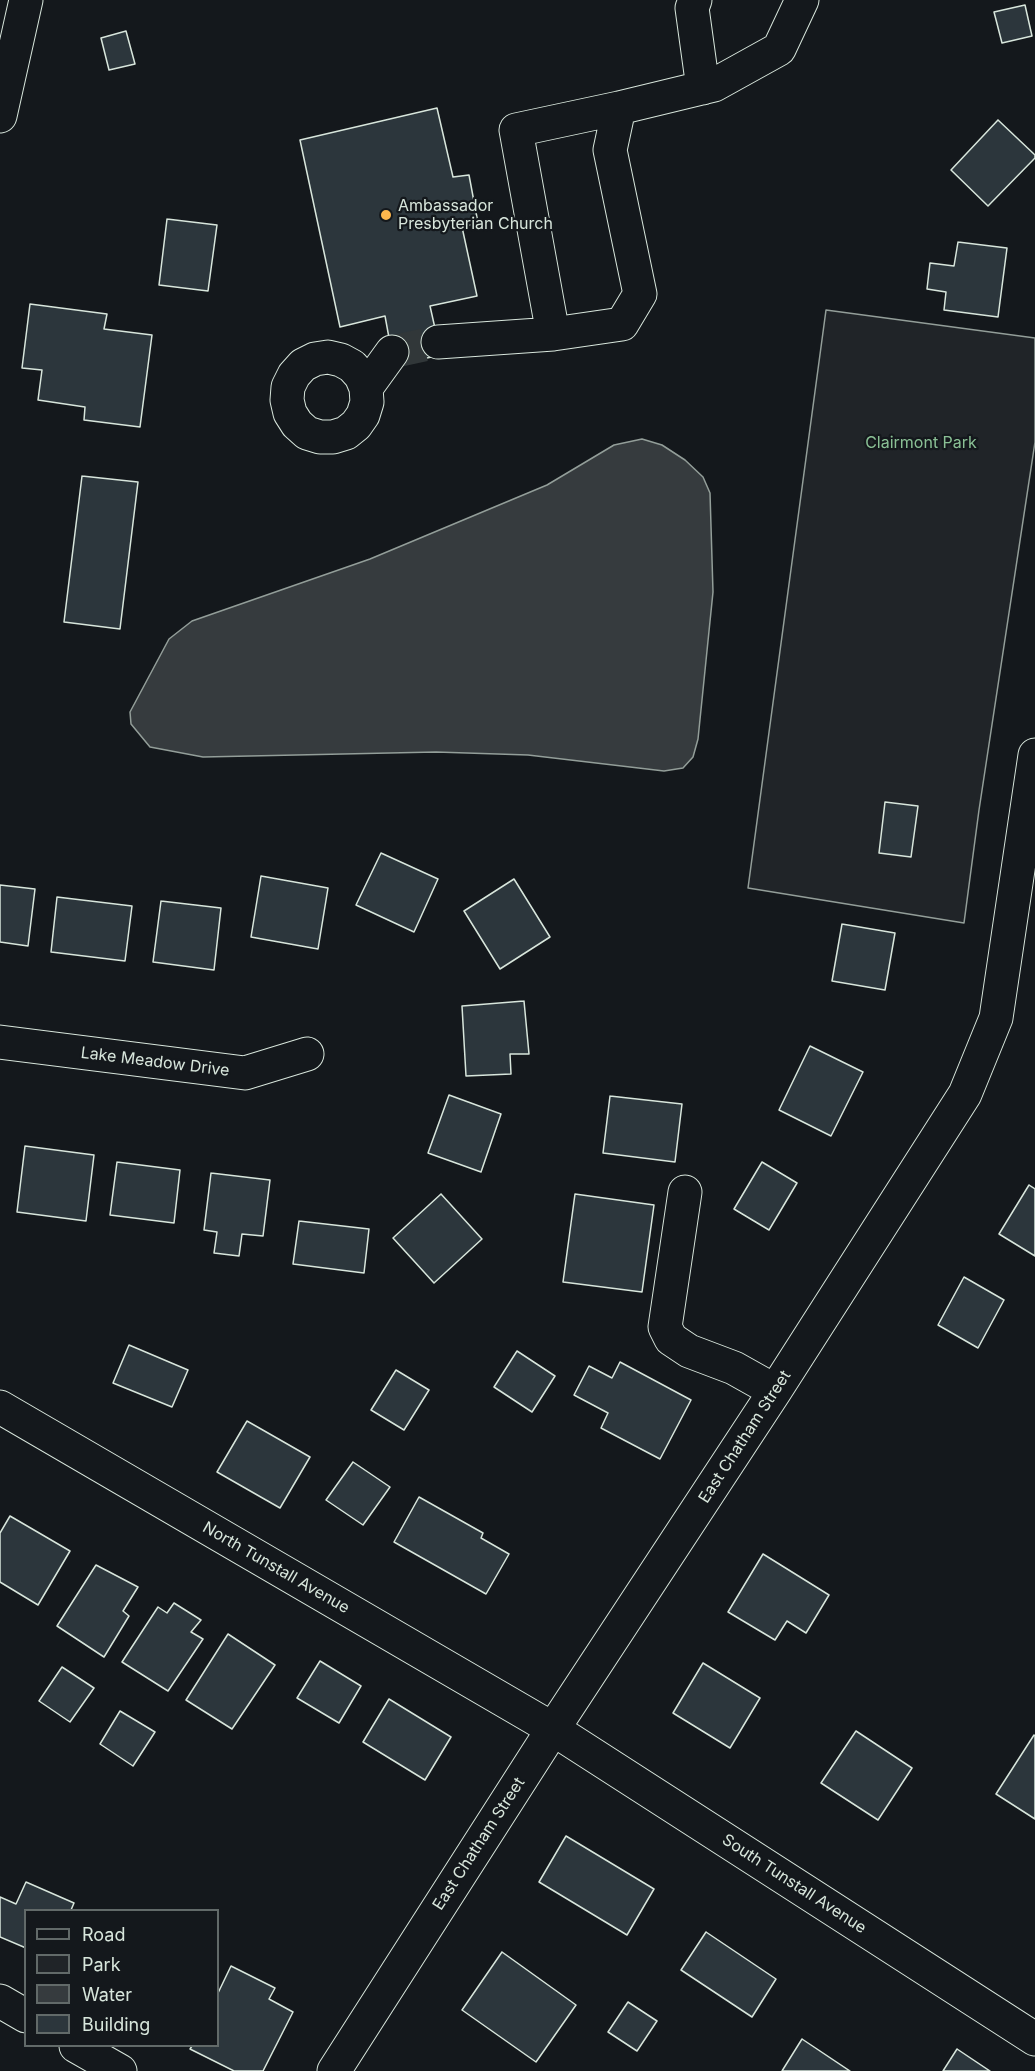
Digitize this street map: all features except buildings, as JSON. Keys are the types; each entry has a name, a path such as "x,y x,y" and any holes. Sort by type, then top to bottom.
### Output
{"street":[{"path":"0,116 5,73 26,0"},
{"path":"695,0 692,8 703,88"},
{"path":"554,334 516,130 714,85 779,50 802,0"},
{"path":"438,342 554,334 622,324 639,294 610,150 619,108"},
{"path":"366,388 392,352"},
{"name":"East Chatham Street","path":"334,2071 965,1094 996,1018 1023,916 1035,755"},
{"name":"Lake Meadow Drive","path":"0,1042 245,1073 307,1054"},
{"path":"685,1192 665,1328 671,1339 689,1351 734,1368 775,1391"},
{"name":"North Tunstall Avenue","path":"0,1407 553,1730"},
{"name":"South Tunstall Avenue","path":"553,1730 1035,2039"},
{"path":"0,2001 24,2015"},
{"path":"78,2047 120,2071"}],"green space":[{"name":"Clairmont Park","path":"826,310 1035,338 1035,442 964,923 748,888"}],"water":[{"path":"642,439 662,445 685,460 703,477 710,493 713,592 698,739 693,757 683,768 664,771 528,755 436,752 203,757 150,747 131,724 130,712 169,639 192,621 370,559 547,485 614,445"}],"tunnel":[{"path":"392,352 438,342"}],"place":[{"name":"Ambassador Presbyterian Church","path":"386,215"}]}
